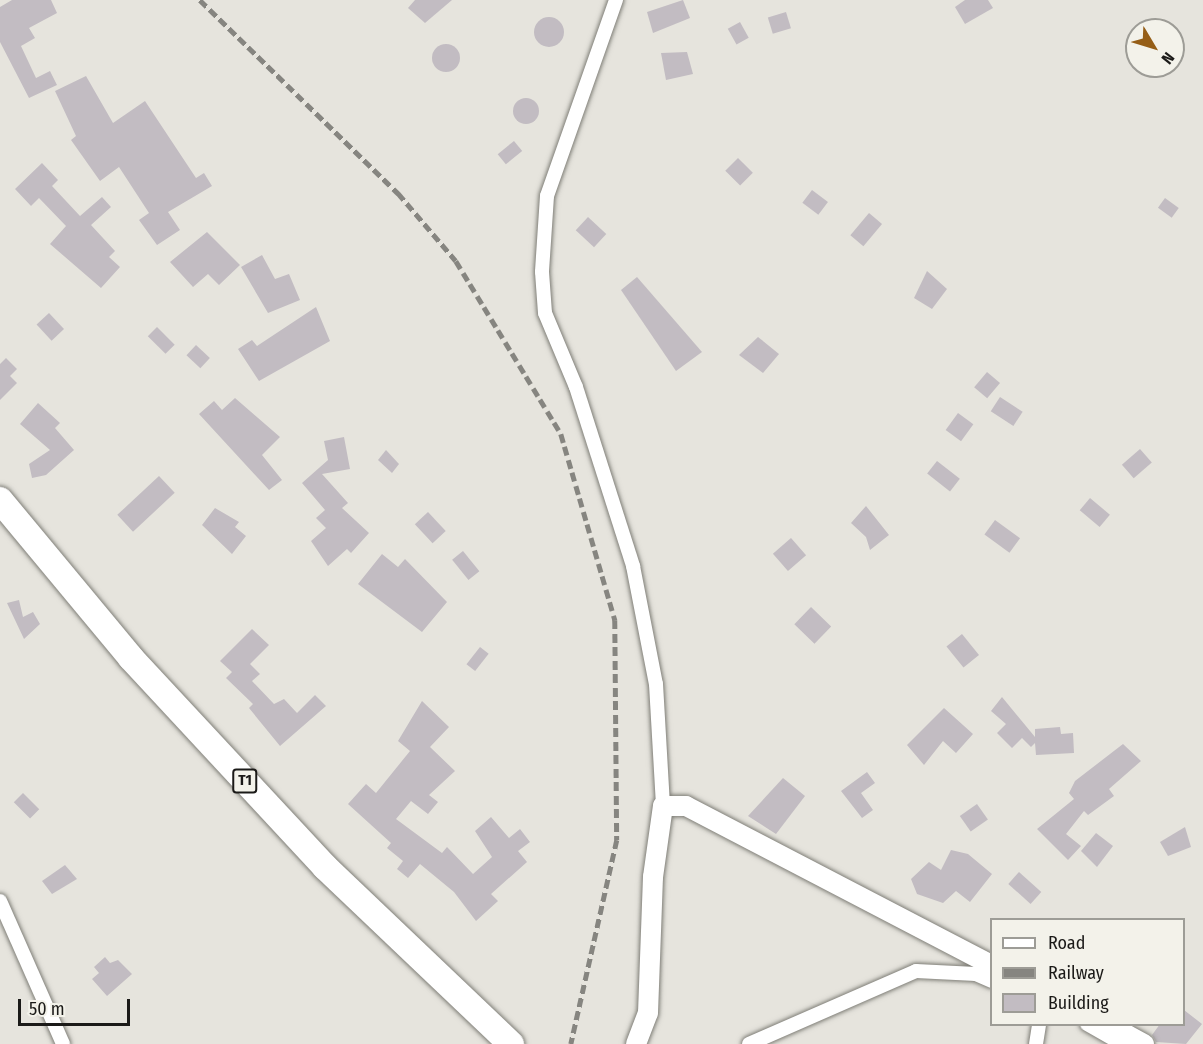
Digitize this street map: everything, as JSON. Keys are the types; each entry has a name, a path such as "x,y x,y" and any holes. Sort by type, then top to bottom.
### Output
{"highway":[{"name":"T1","path":"0,500 131,658 326,867 511,1044"}],"street":[{"path":"616,0 547,196 542,272 545,313 576,387 633,566 656,684 663,806 653,877 648,1014 636,1044"},
{"path":"663,806 686,806 990,963"},
{"path":"0,901 63,1044"},
{"path":"749,1044 916,971 976,974 990,980"},
{"path":"1036,1044 1039,1026"},
{"path":"1090,1026 1122,1044"},
{"path":"1111,1026 1144,1044"}],"building":[{"path":"12,0 51,0 57,13 29,28 35,38 21,46 36,78 50,71 57,85 29,98 0,42 0,7"},
{"path":"415,0 452,0 425,23 408,8"},
{"path":"683,0 690,18 653,33 647,12"},
{"path":"965,0 988,0 993,8 965,24 955,7"},
{"path":"786,12 791,28 773,34 768,18"},
{"path":"549,17 560,21 564,32 560,43 549,47 538,43 534,32 538,21"},
{"path":"740,22 749,38 736,45 728,29"},
{"path":"446,44 456,48 460,58 456,68 446,72 436,68 432,58 436,48"},
{"path":"687,52 693,74 666,80 661,53"},
{"path":"86,76 113,123 145,101 196,178 204,173 212,186 168,212 180,230 157,245 139,220 149,213 119,167 100,181 71,140 76,136 55,91"},
{"path":"526,98 535,102 539,111 535,120 526,124 517,120 513,111 517,102"},
{"path":"514,141 522,151 506,164 498,154"},
{"path":"738,158 753,173 740,186 725,171"},
{"path":"42,163 58,180 52,186 80,216 102,197 111,207 91,225 115,251 109,257 120,267 101,288 50,244 66,226 39,198 31,206 15,189"},
{"path":"812,190 828,202 818,215 802,203"},
{"path":"1165,198 1179,208 1172,218 1158,208"},
{"path":"869,213 882,224 863,246 850,235"},
{"path":"588,217 606,234 594,247 576,230"},
{"path":"207,232 240,265 219,285 208,274 193,287 170,262"},
{"path":"262,255 275,279 289,274 300,300 268,313 241,267"},
{"path":"927,271 947,289 932,309 914,298"},
{"path":"637,277 702,352 676,371 621,290"},
{"path":"316,307 330,341 259,381 238,349 252,340 257,346"},
{"path":"49,313 64,329 52,341 37,325"},
{"path":"157,327 175,345 165,354 148,336"},
{"path":"758,337 779,354 763,373 739,355"},
{"path":"196,345 210,358 200,368 186,355"},
{"path":"6,358 17,369 10,376 17,383 0,400 0,364"},
{"path":"987,372 1000,383 987,398 974,387"},
{"path":"1000,397 1023,412 1013,426 991,411"},
{"path":"235,398 280,437 262,455 282,480 269,490 199,414 214,401 222,410"},
{"path":"38,403 60,423 55,428 74,450 46,475 32,478 29,464 50,450 20,424"},
{"path":"958,413 973,424 961,441 946,430"},
{"path":"344,437 350,469 322,474 348,503 342,508 369,533 351,553 347,549 328,566 311,541 326,528 316,518 325,510 302,483 328,460 324,441"},
{"path":"1140,449 1152,463 1134,478 1122,465"},
{"path":"386,450 399,464 392,473 378,460"},
{"path":"937,461 960,479 950,491 927,474"},
{"path":"159,476 175,493 133,532 117,515"},
{"path":"1090,498 1110,515 1100,527 1080,510"},
{"path":"866,506 889,535 870,550 866,537 851,523"},
{"path":"215,508 239,522 235,527 246,536 232,554 202,525"},
{"path":"428,512 446,531 433,543 415,524"},
{"path":"995,520 1020,538 1009,553 984,535"},
{"path":"791,538 806,555 788,571 773,554"},
{"path":"463,551 479,571 468,580 452,560"},
{"path":"382,554 398,567 405,559 447,602 422,632 358,584"},
{"path":"19,600 23,617 33,612 40,624 24,639 7,603"},
{"path":"811,607 831,626 814,644 794,624"},
{"path":"252,629 269,645 250,664 260,674 252,681 274,704 284,699 297,713 315,695 326,706 280,746 249,708 253,704 226,678 232,672 220,661"},
{"path":"962,634 979,655 963,668 946,647"},
{"path":"480,647 489,654 475,671 466,664"},
{"path":"1002,697 1035,737 1035,729 1060,727 1061,734 1073,733 1074,753 1036,755 1035,743 1031,747 1022,738 1012,748 997,733 1006,724 991,711"},
{"path":"422,701 449,727 430,747 455,771 429,795 438,802 428,814 411,801 396,819 442,853 447,847 473,874 492,857 475,831 491,817 509,838 520,829 530,842 518,851 527,862 491,894 498,901 476,921 454,892 420,864 408,878 397,869 403,861 387,848 391,843 348,804 366,784 376,793 410,751 398,741"},
{"path":"944,708 973,734 956,753 943,741 924,765 907,745"},
{"path":"1123,744 1141,761 1109,789 1114,796 1088,815 1084,811 1066,834 1081,846 1068,860 1037,829 1074,799 1069,793 1075,781"},
{"path":"867,772 875,783 861,793 873,810 862,818 841,791"},
{"path":"783,778 805,796 776,834 748,816"},
{"path":"23,793 39,809 30,818 14,802"},
{"path":"977,804 988,820 971,832 960,816"},
{"path":"1185,827 1191,847 1168,856 1160,842"},
{"path":"1096,833 1113,846 1097,867 1081,851"},
{"path":"951,850 968,854 992,874 970,902 956,891 943,903 917,894 911,879 929,862 941,870"},
{"path":"65,865 77,879 52,894 42,881"},
{"path":"1019,872 1041,892 1031,904 1008,884"},
{"path":"105,957 110,963 118,960 132,974 107,996 92,979 99,973 94,967"},
{"path":"1185,1011 1202,1024 1186,1044 1156,1042 1152,1035 1159,1026 1185,1026"}],"railway":[{"path":"200,0 398,193 456,261 561,434 615,620 617,840 571,1044"}]}
